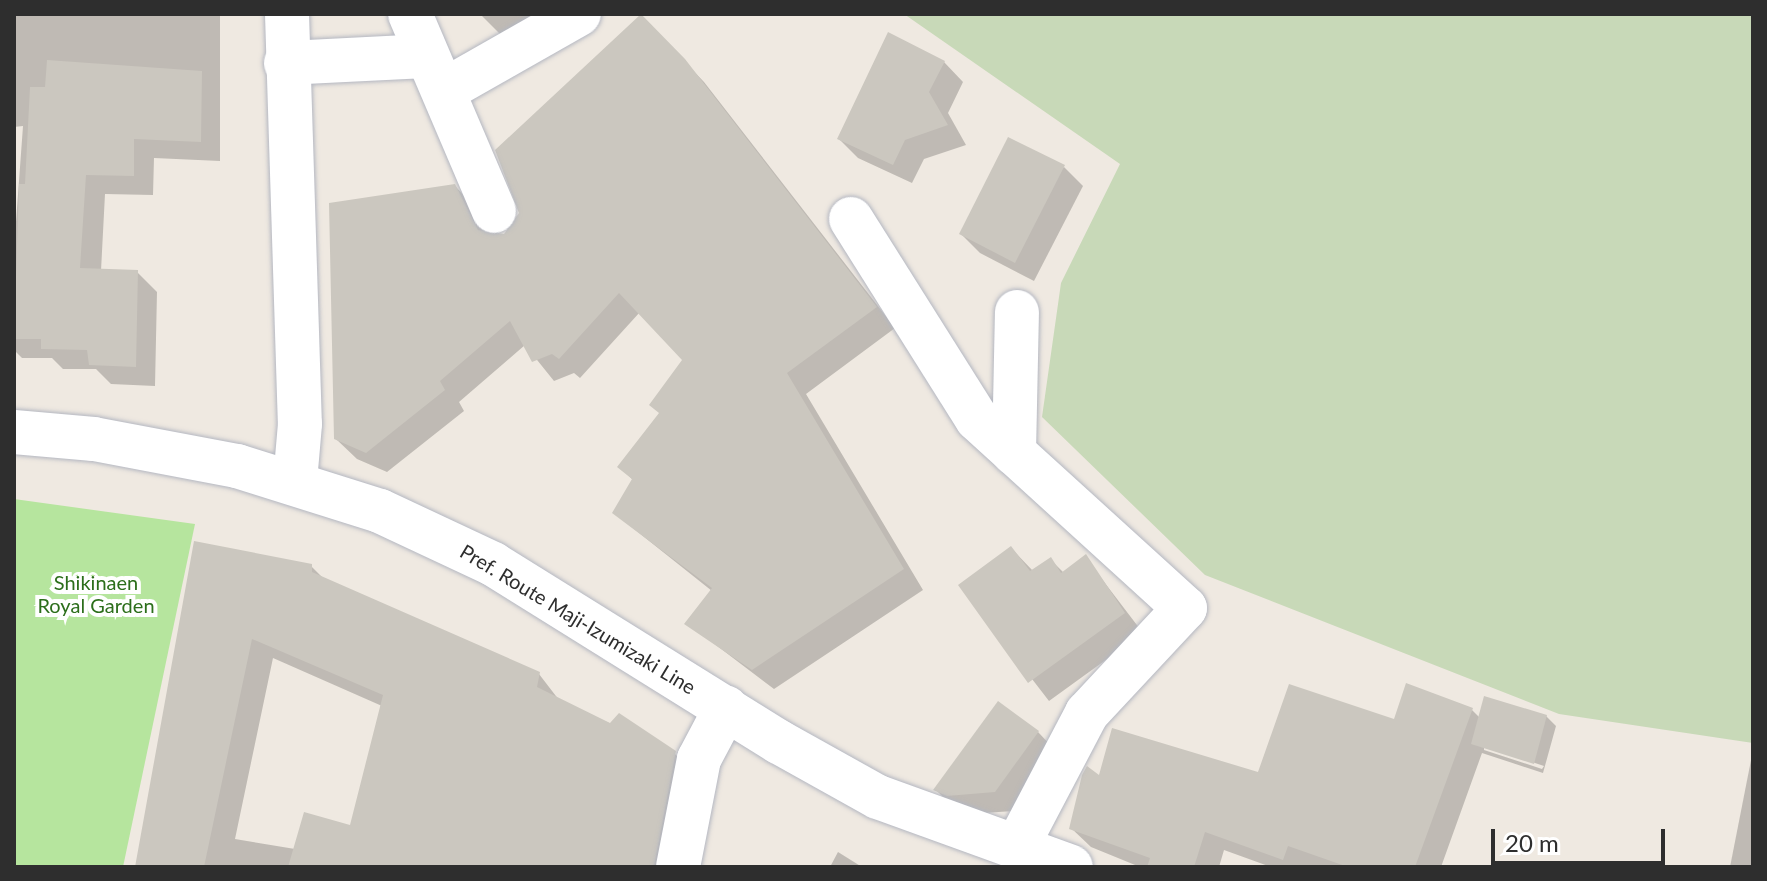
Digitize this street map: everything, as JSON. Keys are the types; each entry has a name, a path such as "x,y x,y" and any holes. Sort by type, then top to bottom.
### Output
{"street":[{"path":"287,14 286,63 300,424 295,481"},
{"path":"410,14 494,211"},
{"path":"286,63 434,73 579,14"},
{"path":"851,219 977,419 1185,608 1087,713 1016,848"},
{"path":"1014,453 1017,312"},
{"name":"Pref. Route Maji-Izumizaki Line","path":"14,432 152,448 295,481 380,511 493,564 726,708 878,797 1071,867"},
{"path":"678,867 699,759 726,708"}],"green space":[{"path":"904,14 1753,14 1753,743 1559,714 1205,575 1042,417 1061,283 1120,164"},
{"name":"Shikinaen Royal Garden","path":"14,499 195,524 123,867 14,867"}],"building":[{"path":"641,14 685,59 877,307 787,373 904,569 752,670 684,624 712,588 612,513 632,479 617,467 659,413 649,405 682,360 619,293 559,359 552,354 532,362 510,321 440,381 445,390 366,453 334,439 329,203 455,184 478,230 504,234 519,213 495,150"},
{"path":"888,32 945,61 929,92 948,125 905,140 893,165 837,139"},
{"path":"47,60 202,71 201,142 134,139 134,176 86,175 80,268 138,270 136,367 89,365 87,350 41,349 41,339 14,339 19,184 25,184 30,87 45,87"},
{"path":"1008,137 1065,165 1015,263 959,234"},
{"path":"194,541 312,564 312,572 540,672 537,687 610,723 619,713 676,751 654,867 288,867 304,812 350,825 383,695 252,639 204,867 135,867"},
{"path":"1011,546 1030,571 1051,557 1061,573 1086,554 1125,613 1028,683 958,585"},
{"path":"1406,683 1473,708 1415,867 1348,867 1288,846 1283,860 1205,832 1194,867 1147,867 1150,858 1069,829 1082,775 1087,766 1099,775 1112,728 1258,772 1289,684 1394,719"},
{"path":"1484,696 1547,715 1534,764 1471,744"},
{"path":"998,701 1039,731 995,792 947,796 933,790"}]}
